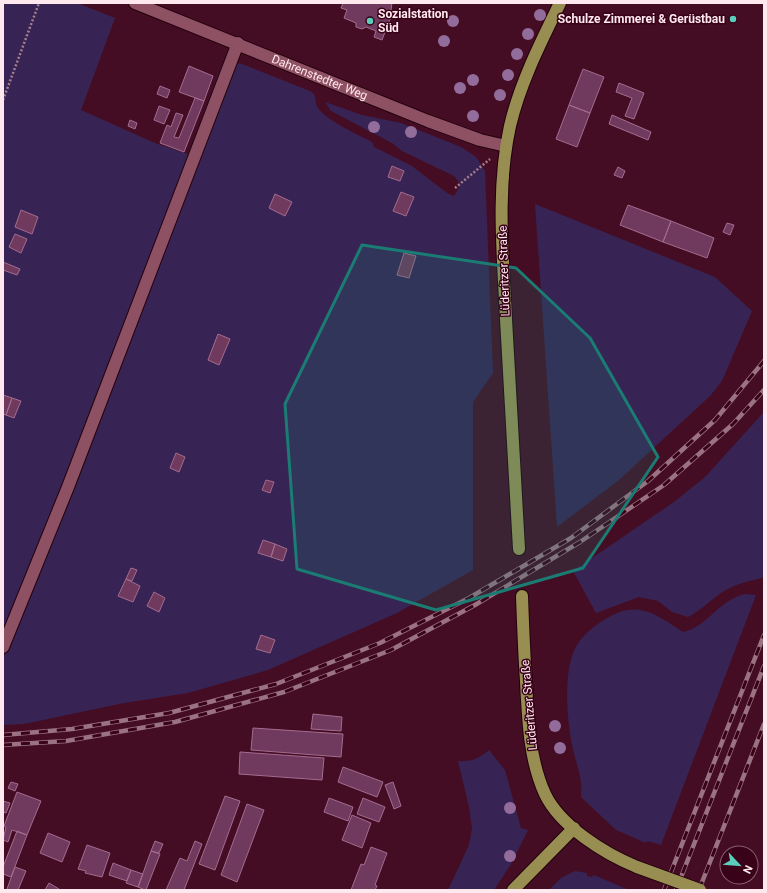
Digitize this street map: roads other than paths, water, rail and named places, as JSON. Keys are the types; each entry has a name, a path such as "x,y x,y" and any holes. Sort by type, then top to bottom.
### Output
{"main road":[{"name":"Lüderitzer Straße","path":"519,549 504,279 502,190 506,146 520,94 560,3"},
{"name":"Lüderitzer Straße","path":"522,596 528,717 534,762 546,795 557,811 574,828 603,850 637,867 700,890"},
{"path":"513,890 574,828"}],"street":[{"name":"Dahrenstedter Weg","path":"135,3 428,121 480,140 506,146"},
{"path":"3,647 71,480 238,44"}],"railway":[{"path":"3,735 72,729 169,713 276,684 380,643 469,598 571,538 648,481 715,420 764,361"},
{"path":"3,745 66,741 175,722 284,692 391,650 475,605 580,542 664,485 733,424 764,390"},
{"path":"664,890 764,635"},
{"path":"676,890 764,666"},
{"path":"699,890 764,724"}],"place":[{"name":"Schulze Zimmerei & Gerüstbau","path":"733,19"},
{"name":"Sozialstation Süd","path":"370,21"}]}
